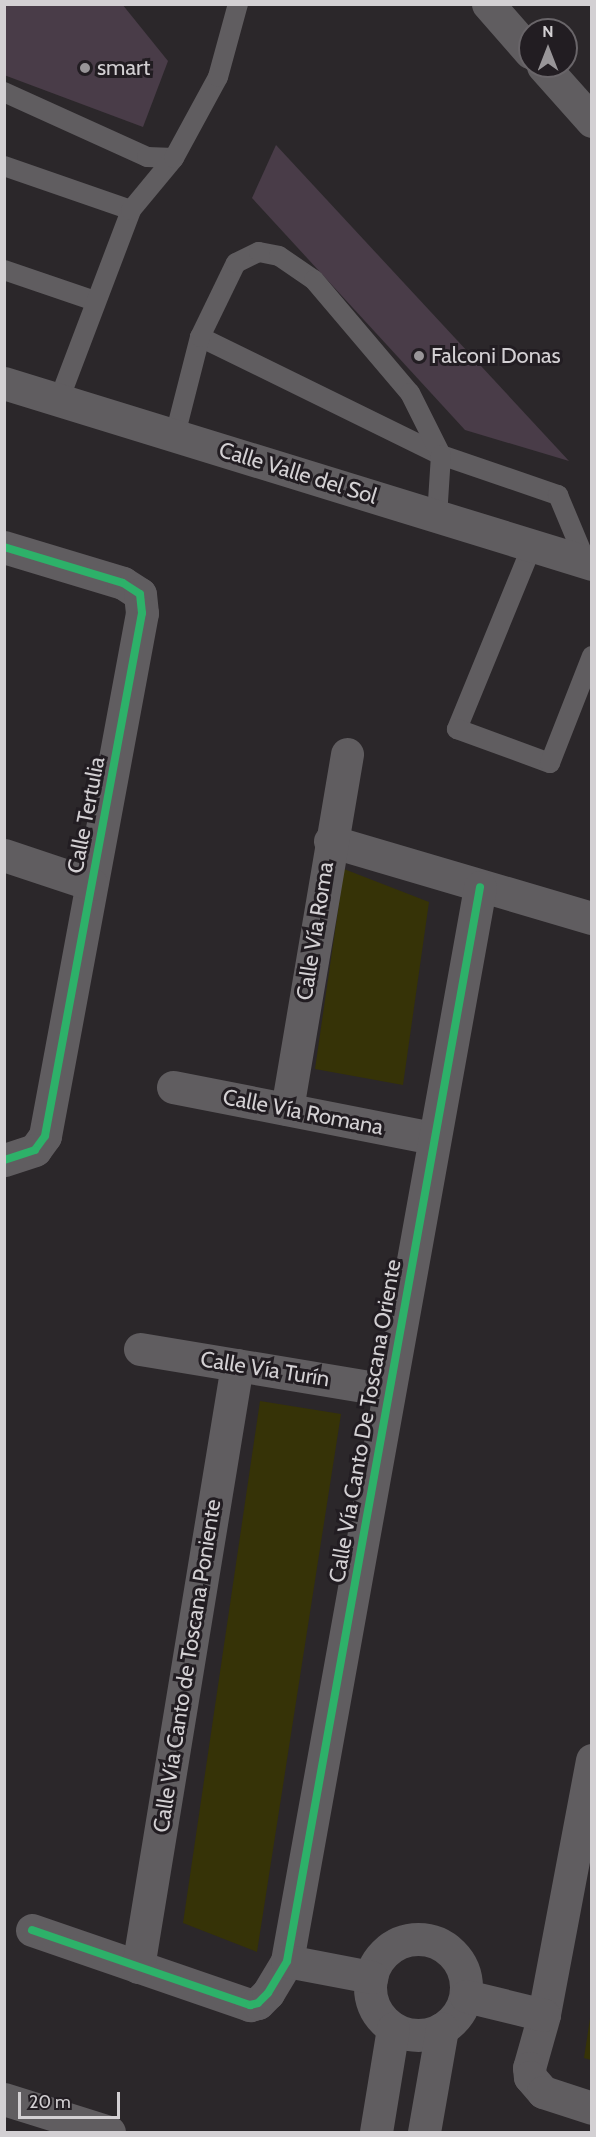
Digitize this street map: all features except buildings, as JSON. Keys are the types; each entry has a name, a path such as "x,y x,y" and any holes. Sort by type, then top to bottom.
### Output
{"street":[{"path":"488,4 518,38"},
{"path":"553,78 591,121"},
{"name":"Calle Valle del Sol","path":"4,383 589,563"},
{"name":"Calle Tertulia","path":"4,547 123,583 140,594 142,613 45,1136 35,1150 4,1160"},
{"name":"Calle Vía Roma","path":"287,1109 330,841 347,754"},
{"path":"330,841 591,918"},
{"path":"4,855 91,884"},
{"name":"Calle Vía Canto De Toscana Oriente","path":"287,1961 432,1138 480,887"},
{"name":"Calle Vía Romana","path":"173,1087 432,1138"},
{"name":"Calle Vía Turín","path":"141,1349 389,1390"},
{"name":"Calle Vía Canto de Toscana Poniente","path":"138,1967 237,1365"},
{"path":"591,1760 583,1864 529,2068 530,2078 543,2092 591,2108"},
{"path":"32,1930 237,2001 258,2003 287,1961 370,1977"},
{"path":"420,1939 434,1942 456,1957 463,1969 466,1995 458,2015 442,2029 409,2034 393,2028 374,2006 370,1977 384,1953 407,1940 420,1939"},
{"path":"466,1995 544,2015"},
{"path":"376,2133 393,2028"},
{"path":"424,2133 442,2029"},
{"path":"4,2099 109,2133"}],"lane":[{"path":"59,400 94,301 131,210 174,158 218,77 238,4"},
{"path":"4,92 147,157 174,158"},
{"path":"4,166 131,210"},
{"path":"175,435 200,337 236,263 259,252 279,256 314,280 410,393 441,454 437,517"},
{"path":"4,270 94,301"},
{"path":"200,337 441,454 558,495 589,563"},
{"path":"531,546 457,729 550,763 591,656"}],"shaded area":[{"path":"344,869 429,902 403,1085 315,1069"},
{"path":"260,1401 341,1414 257,1952 183,1923"},
{"path":"591,2012 592,2060 584,2058"}],"cycle path":[{"path":"4,547 123,583 140,594 142,613 45,1136 35,1150 4,1160"},
{"path":"32,1930 250,2005 258,2003 268,1993 287,1961 480,887"}],"place":[{"name":"smart","path":"85,68"},
{"name":"Falconi Donas","path":"419,356"}]}
